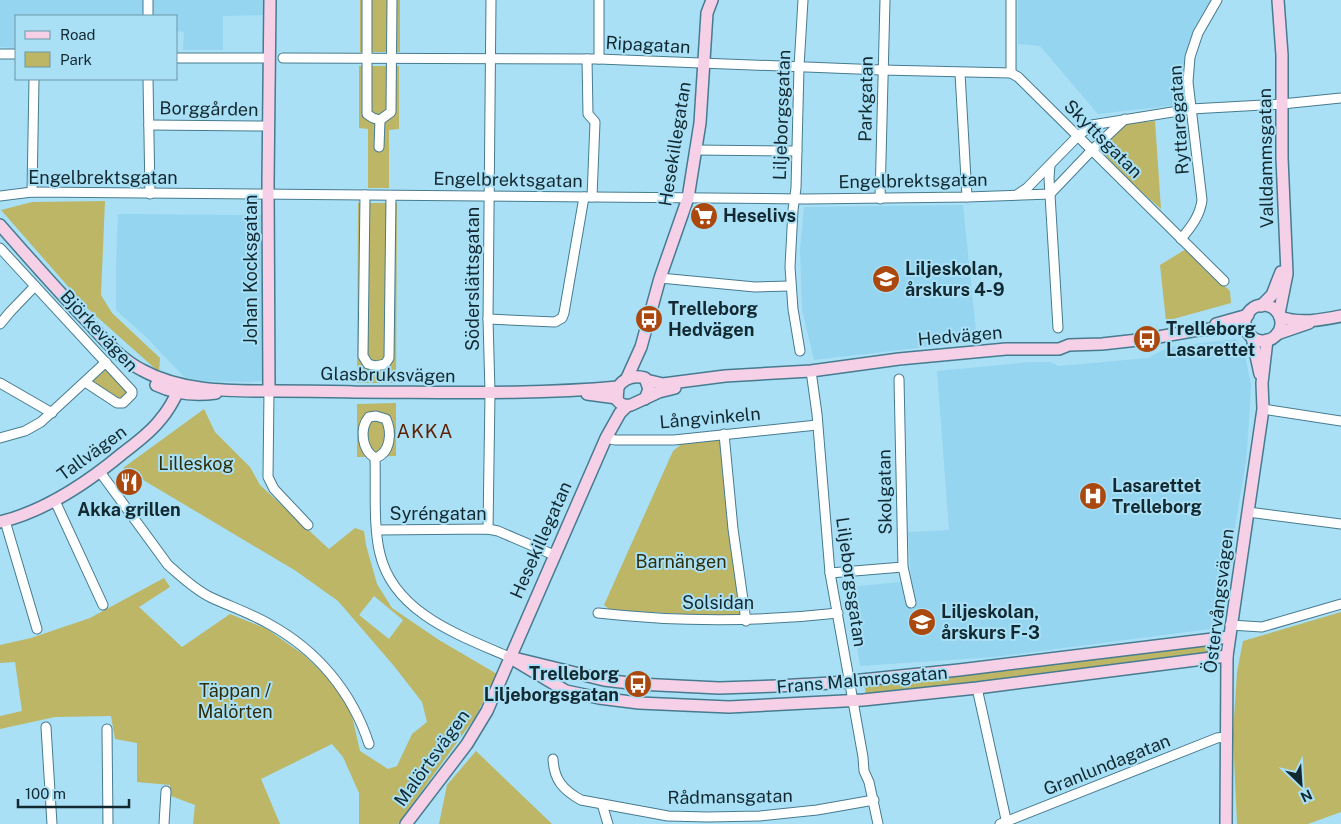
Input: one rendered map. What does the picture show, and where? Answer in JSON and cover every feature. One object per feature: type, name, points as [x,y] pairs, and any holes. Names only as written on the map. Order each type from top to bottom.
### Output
[{"type":"street","points":[[148,0],[148,15]]},
{"type":"street","name":"Johan Kocksgatan","points":[[270,0],[268,477],[274,489],[308,525]]},
{"type":"street","points":[[367,0],[367,114],[380,120]]},
{"type":"street","points":[[380,120],[391,112],[392,0]]},
{"type":"street","name":"Söderslättsgatan","points":[[488,529],[491,0]]},
{"type":"street","points":[[599,59],[600,0]]},
{"type":"street","name":"Hesekillegatan","points":[[627,378],[641,347],[660,278],[688,198],[700,123],[707,13],[712,0]]},
{"type":"street","name":"Liljeborgsgatan","points":[[800,351],[790,286],[790,267],[803,0]]},
{"type":"street","name":"Parkgatan","points":[[880,200],[885,0]]},
{"type":"street","points":[[1011,0],[1011,73]]},
{"type":"street","name":"Ryttaregatan","points":[[1181,239],[1201,209],[1202,200],[1188,82],[1190,57],[1198,33],[1217,0]]},
{"type":"street","name":"Valldammsgatan","points":[[1278,0],[1282,55],[1282,158],[1287,274],[1279,316]]},
{"type":"street","points":[[0,54],[15,54]]},
{"type":"street","points":[[178,58],[269,58]]},
{"type":"street","name":"Ripagatan","points":[[283,58],[599,59],[960,73],[1011,73]]},
{"type":"street","points":[[488,319],[555,322],[562,318],[564,314],[588,197],[595,122],[588,114],[587,59]]},
{"type":"street","points":[[960,73],[967,197]]},
{"type":"street","name":"Skyttsgatan","points":[[1011,73],[1018,76],[1224,281]]},
{"type":"street","points":[[32,192],[34,80]]},
{"type":"street","points":[[148,80],[150,194]]},
{"type":"street","points":[[1016,195],[1027,188],[1078,136],[1092,125],[1191,109],[1282,104],[1341,98]]},
{"type":"street","points":[[1050,194],[1125,119]]},
{"type":"street","points":[[379,147],[380,120]]},
{"type":"street","name":"Borggården","points":[[149,125],[268,126]]},
{"type":"street","points":[[696,150],[797,151]]},
{"type":"street","points":[[1050,165],[1058,328]]},
{"type":"street","name":"Engelbrektsgatan","points":[[0,196],[32,192],[880,200],[1050,194]]},
{"type":"street","points":[[365,195],[363,356],[368,364],[376,366],[385,364],[389,358],[391,196]]},
{"type":"street","name":"Glasbruksvägen","points":[[0,225],[47,280],[106,342],[126,360],[141,370],[197,396],[230,391],[269,391],[546,392],[620,397]]},
{"type":"street","name":"Glasbruksvägen","points":[[0,234],[114,357],[151,383],[179,388]]},
{"type":"street","name":"Björkevägen","points":[[0,248],[106,362],[132,391],[132,394],[122,403],[117,402],[85,382]]},
{"type":"street","name":"Hedvägen","points":[[1198,330],[1248,314],[1270,298],[1276,288],[1286,250]]},
{"type":"street","points":[[660,278],[755,287],[790,286]]},
{"type":"street","points":[[0,324],[35,286]]},
{"type":"street","points":[[1261,306],[1271,307],[1279,316],[1296,321],[1341,316]]},
{"type":"street","points":[[1248,314],[1246,319],[1249,333]]},
{"type":"street","points":[[1272,337],[1280,329],[1279,316]]},
{"type":"street","points":[[1272,337],[1317,320]]},
{"type":"street","name":"Hedvägen","points":[[627,378],[636,376],[663,384],[725,376],[811,371],[899,359],[987,351],[1060,349],[1069,345],[1102,344],[1198,330],[1238,327],[1259,340],[1272,337]]},
{"type":"street","name":"Östervångsvägen","points":[[1226,824],[1225,737],[1229,631],[1263,409],[1262,383],[1249,333]]},
{"type":"street","name":"Östervångsvägen","points":[[1262,383],[1272,337]]},
{"type":"street","name":"Hesekillegatan","points":[[641,347],[642,367],[646,379]]},
{"type":"street","points":[[0,438],[29,428],[52,413],[106,362]]},
{"type":"street","name":"Liljeborgsgatan","points":[[811,371],[830,573],[864,771],[870,782],[878,824]]},
{"type":"street","name":"Hedvägen","points":[[620,397],[645,399],[659,392],[725,376]]},
{"type":"street","points":[[620,397],[627,378]]},
{"type":"street","points":[[645,399],[649,389],[646,379]]},
{"type":"street","name":"Skolgatan","points":[[899,379],[903,567],[911,603]]},
{"type":"street","points":[[0,383],[52,413]]},
{"type":"street","name":"Tallvägen","points":[[3,521],[55,501],[100,472],[161,420],[179,388]]},
{"type":"street","name":"Hesekillegatan","points":[[509,657],[606,438],[613,409],[620,397]]},
{"type":"street","points":[[1263,409],[1341,421]]},
{"type":"street","points":[[376,416],[386,419],[389,426],[388,448],[382,456],[375,458],[364,447],[364,423],[369,417],[376,416]]},
{"type":"street","name":"Långvinkeln","points":[[606,438],[615,440],[674,440],[817,425]]},
{"type":"street","points":[[724,434],[733,530],[746,620]]},
{"type":"street","name":"Frans Malmrosgatan","points":[[375,458],[377,530],[380,554],[391,581],[407,602],[427,617],[509,657],[566,692],[599,698],[676,706],[729,707],[853,701],[977,688],[1227,656]]},
{"type":"street","points":[[100,472],[162,558],[180,575],[208,596],[269,624],[293,638],[314,655],[333,676],[348,698],[369,744]]},
{"type":"street","points":[[55,501],[102,605]]},
{"type":"street","points":[[1248,512],[1341,524]]},
{"type":"street","points":[[3,521],[37,629]]},
{"type":"street","name":"Syréngatan","points":[[377,530],[488,529],[498,531],[554,555]]},
{"type":"street","points":[[830,573],[903,567]]},
{"type":"street","points":[[1229,631],[1262,627],[1341,604]]},
{"type":"street","name":"Solsidan","points":[[598,613],[679,619],[746,620],[838,613]]},
{"type":"street","name":"Frans Malmrosgatan","points":[[509,657],[604,680],[662,686],[720,688],[777,686],[959,670],[1229,631]]},
{"type":"street","name":"Malörtsvägen","points":[[406,824],[467,744],[486,711],[509,657]]},
{"type":"street","points":[[977,688],[1004,823]]},
{"type":"street","points":[[46,727],[52,824]]},
{"type":"street","points":[[107,729],[108,824]]},
{"type":"street","name":"Granlundagatan","points":[[1004,823],[1217,738],[1225,737]]},
{"type":"street","name":"Rådmansgatan","points":[[553,759],[553,771],[559,783],[570,794],[581,800],[668,820],[761,820],[874,800]]},
{"type":"street","points":[[164,824],[166,792]]},
{"type":"street","points":[[602,804],[608,824]]},
{"type":"shaded area","points":[[0,0],[266,0],[267,15],[223,16],[223,50],[183,50],[184,32],[178,31],[178,15],[15,15],[15,48],[0,47]]},
{"type":"shaded area","points":[[1018,0],[1211,0],[1195,27],[1186,56],[1185,104],[1098,114],[1040,46],[1018,44]]},
{"type":"shaded area","name":"Liljeskolan, årskurs 4-9","points":[[963,205],[977,341],[814,360],[802,310],[800,249],[804,207]]},
{"type":"shaded area","points":[[118,214],[262,215],[262,381],[198,381],[184,377],[147,338],[116,310]]},
{"type":"shaded area","name":"Lasarettet Trelleborg","points":[[1236,339],[1244,351],[1251,385],[1250,407],[1246,462],[1218,628],[994,657],[860,666],[848,587],[911,581],[908,532],[949,530],[937,371],[1030,362],[1050,362],[1059,366],[1148,358],[1168,347]]},
{"type":"green space","points":[[360,0],[400,0],[400,52],[360,52]]},
{"type":"green space","points":[[359,66],[399,66],[399,129],[389,130],[389,188],[368,188],[368,129],[359,128]]},
{"type":"green space","points":[[1155,121],[1161,209],[1137,188],[1100,150],[1126,123]]},
{"type":"green space","points":[[105,201],[101,295],[112,313],[160,358],[159,372],[87,308],[1,210],[32,202]]},
{"type":"green space","points":[[358,203],[397,203],[396,383],[357,383]]},
{"type":"green space","points":[[1186,249],[1230,291],[1231,303],[1166,321],[1160,265]]},
{"type":"green space","points":[[106,368],[128,393],[119,400],[94,384],[95,376]]},
{"type":"green space","points":[[396,403],[396,456],[357,457],[357,404]]},
{"type":"green space","points":[[204,409],[215,432],[250,467],[260,485],[329,549],[355,528],[364,531],[377,584],[392,608],[439,640],[497,674],[476,716],[398,824],[359,824],[359,793],[343,757],[332,744],[261,779],[280,824],[193,824],[195,805],[171,796],[170,785],[137,782],[137,743],[115,739],[111,716],[55,717],[0,729],[0,716],[22,711],[15,662],[0,663],[0,645],[31,638],[90,618],[164,578],[170,587],[139,607],[182,647],[230,614],[267,629],[304,655],[330,680],[351,712],[360,751],[388,769],[397,766],[412,734],[427,722],[422,702],[338,601],[296,571],[123,468]],"holes":[[[374,596],[403,620],[389,639],[359,615]]]},
{"type":"green space","name":"Barnängen","points":[[718,438],[721,441],[728,526],[740,611],[738,617],[610,610],[604,605],[673,451],[684,442]]},
{"type":"green space","points":[[1341,612],[1341,812],[1308,824],[1237,824],[1233,735],[1237,672],[1243,641]]},
{"type":"green space","points":[[1216,643],[1214,653],[866,695],[864,683]]},
{"type":"green space","points":[[476,751],[552,824],[439,824],[447,785]]},
{"type":"place","name":"Heselivs","points":[[704,216]]},
{"type":"place","name":"Liljeskolan, årskurs 4-9","points":[[886,279]]},
{"type":"place","name":"Trelleborg Hedvägen","points":[[649,319]]},
{"type":"place","name":"Trelleborg Lasarettet","points":[[1147,339]]},
{"type":"place","name":"Akka grillen","points":[[129,482]]},
{"type":"place","name":"Lasarettet Trelleborg","points":[[1093,496]]},
{"type":"place","name":"Liljeskolan, årskurs F-3","points":[[922,622]]},
{"type":"place","name":"Trelleborg Liljeborgsgatan","points":[[638,684]]},
{"type":"district","name":"AKKA","points":[[425,431]]},
{"type":"park label","name":"Lilleskog","points":[[196,464]]},
{"type":"park label","name":"Täppan / Malörten","points":[[235,701]]}]
